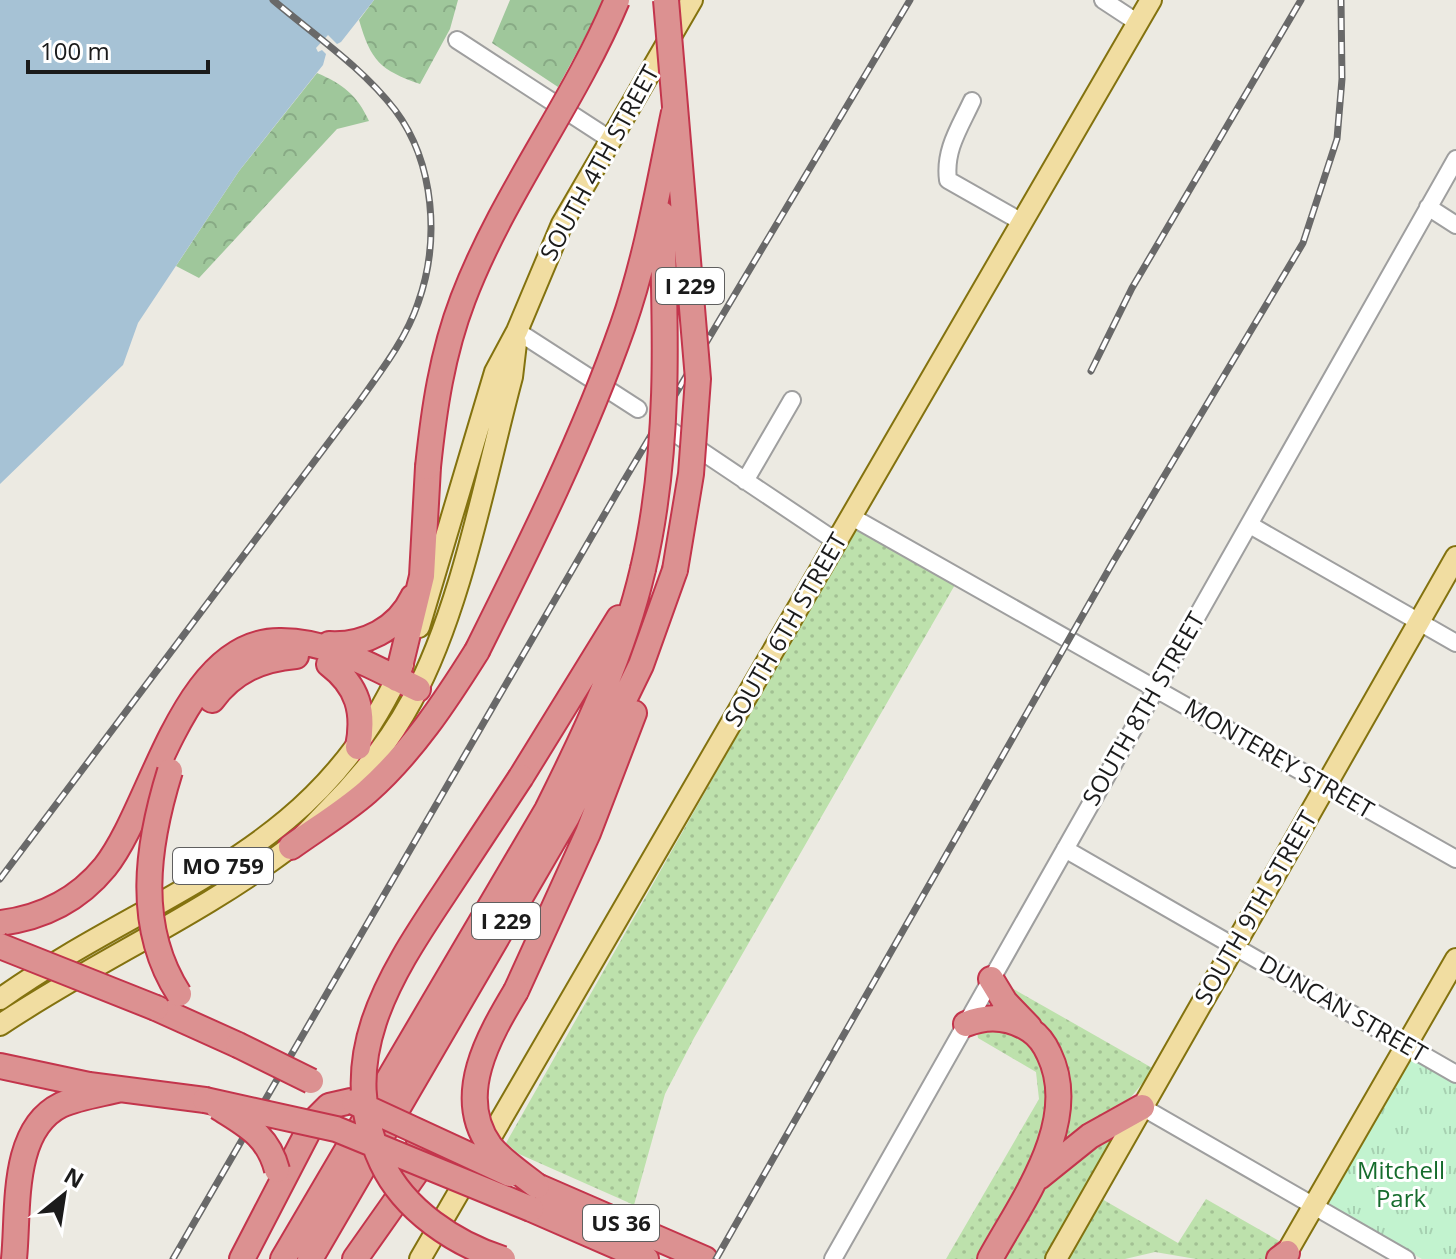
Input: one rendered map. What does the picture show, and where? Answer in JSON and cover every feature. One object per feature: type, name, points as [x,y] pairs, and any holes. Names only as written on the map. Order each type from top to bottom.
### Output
[{"type":"highway","points":[[404,690],[422,576],[428,467],[440,375],[462,301],[489,242],[574,90],[617,0]]},
{"type":"highway","name":"I 229","points":[[283,1259],[547,810],[586,733],[617,660],[657,510],[663,451],[665,293],[653,0]]},
{"type":"highway","name":"I 229","points":[[310,1259],[567,817],[641,665],[675,570],[691,474],[698,379],[666,0]]},
{"type":"highway","points":[[291,847],[365,793],[395,765],[433,718],[477,651],[520,566],[623,326],[641,268],[674,112]]},
{"type":"highway","points":[[503,1259],[445,1232],[411,1204],[389,1178],[368,1124],[364,1077],[366,1047],[388,983],[599,653],[643,569]]},
{"type":"highway","points":[[534,1198],[492,1149],[474,1110],[481,1062],[495,1027],[544,935],[604,792],[651,664],[675,570]]},
{"type":"highway","points":[[0,923],[42,914],[87,887],[119,845],[163,768],[196,697],[234,655],[278,640],[347,645],[371,638],[391,626],[408,607],[422,576]]},
{"type":"highway","points":[[309,643],[351,656],[404,690]]},
{"type":"highway","points":[[232,1042],[203,1021],[179,994],[162,965],[149,916],[154,833],[163,768],[219,691],[244,669],[272,658],[299,655],[404,690]]},
{"type":"highway","points":[[329,664],[347,677],[359,701],[362,725],[358,747]]},
{"type":"highway","name":"US 36","points":[[0,946],[156,1008],[418,1132],[646,1259]]},
{"type":"highway","points":[[990,1259],[1051,1139],[1059,1092],[1052,1060],[1033,1032],[1005,1002],[991,979]]},
{"type":"highway","points":[[966,1024],[996,1018],[1033,1032]]},
{"type":"highway","name":"US 36","points":[[0,1066],[38,1077],[205,1100],[313,1122],[422,1164],[534,1198],[705,1259]]},
{"type":"highway","points":[[14,1259],[28,1140],[48,1114],[62,1105],[121,1089]]},
{"type":"highway","points":[[205,1100],[252,1127],[272,1150],[279,1178]]},
{"type":"highway","points":[[242,1259],[279,1178],[313,1122],[329,1106],[351,1101]]},
{"type":"highway","points":[[1027,1191],[1071,1149],[1142,1107]]},
{"type":"highway","points":[[355,1259],[422,1164],[418,1132]]},
{"type":"highway","points":[[0,1219],[0,1251]]},
{"type":"main road","name":"SOUTH 4TH STREET","points":[[404,690],[495,372],[517,331],[556,236],[692,0]]},
{"type":"main road","name":"SOUTH 6TH STREET","points":[[420,1259],[1151,0]]},
{"type":"main road","name":"SOUTH 9TH STREET","points":[[1056,1259],[1456,557]]},
{"type":"main road","name":"MO 759","points":[[0,999],[238,858],[308,803],[404,690]]},
{"type":"main road","points":[[291,847],[346,792],[381,750],[404,690]]},
{"type":"main road","name":"MO 759","points":[[0,1025],[91,968],[232,888],[291,847]]},
{"type":"main road","points":[[1283,1257],[1456,959]]},
{"type":"street","points":[[1103,0],[1138,23]]},
{"type":"street","points":[[457,40],[611,140]]},
{"type":"street","points":[[972,101],[952,139],[946,167],[948,180],[1022,222]]},
{"type":"street","name":"SOUTH 8TH STREET","points":[[833,1259],[1456,159]]},
{"type":"street","points":[[1428,207],[1456,225]]},
{"type":"street","points":[[517,331],[638,409]]},
{"type":"street","points":[[745,481],[792,400]]},
{"type":"street","points":[[673,432],[837,542]]},
{"type":"street","name":"MONTEREY STREET","points":[[852,517],[1456,859]]},
{"type":"street","points":[[1250,525],[1456,643]]},
{"type":"street","name":"DUNCAN STREET","points":[[1065,849],[1456,1074]]},
{"type":"street","points":[[1142,1107],[1406,1259]]},
{"type":"green space","points":[[374,0],[458,0],[450,29],[420,84],[395,74],[373,55],[359,20]]},
{"type":"green space","points":[[510,0],[605,0],[558,87],[492,43]]},
{"type":"green space","points":[[317,73],[348,91],[369,121],[337,129],[199,278],[176,266],[239,171]]},
{"type":"green space","points":[[858,530],[956,583],[694,1038],[665,1094],[634,1205],[519,1154],[506,1143],[851,535]]},
{"type":"green space","points":[[1003,983],[1154,1069],[1127,1102],[1046,1161],[1067,1089]]},
{"type":"green space","points":[[983,1027],[1024,1032],[1051,1078],[1043,1142],[978,1259],[946,1259],[1039,1099],[1036,1072],[978,1038],[977,1032]]},
{"type":"green space","name":"Mitchell Park","points":[[1412,1058],[1456,1083],[1456,1259],[1422,1259],[1326,1206]]},
{"type":"green space","points":[[1116,1133],[1044,1259],[997,1259],[1045,1178]]},
{"type":"green space","points":[[1102,1199],[1178,1243],[1206,1199],[1281,1242],[1268,1259],[1196,1259],[1155,1252],[1125,1259],[1067,1259]]},
{"type":"water","points":[[0,0],[374,0],[341,42],[337,44],[328,35],[316,48],[318,52],[322,50],[326,54],[323,65],[239,171],[138,323],[123,365],[0,484]]},
{"type":"railway","points":[[0,879],[359,402],[400,342],[418,303],[429,255],[430,204],[419,154],[408,131],[395,110],[368,80],[273,0]]},
{"type":"railway","points":[[173,1259],[622,484],[910,0]]},
{"type":"railway","points":[[1091,371],[1132,288],[1301,0]]},
{"type":"railway","points":[[716,1259],[1113,562],[1303,243],[1337,139],[1342,79],[1341,0]]}]
